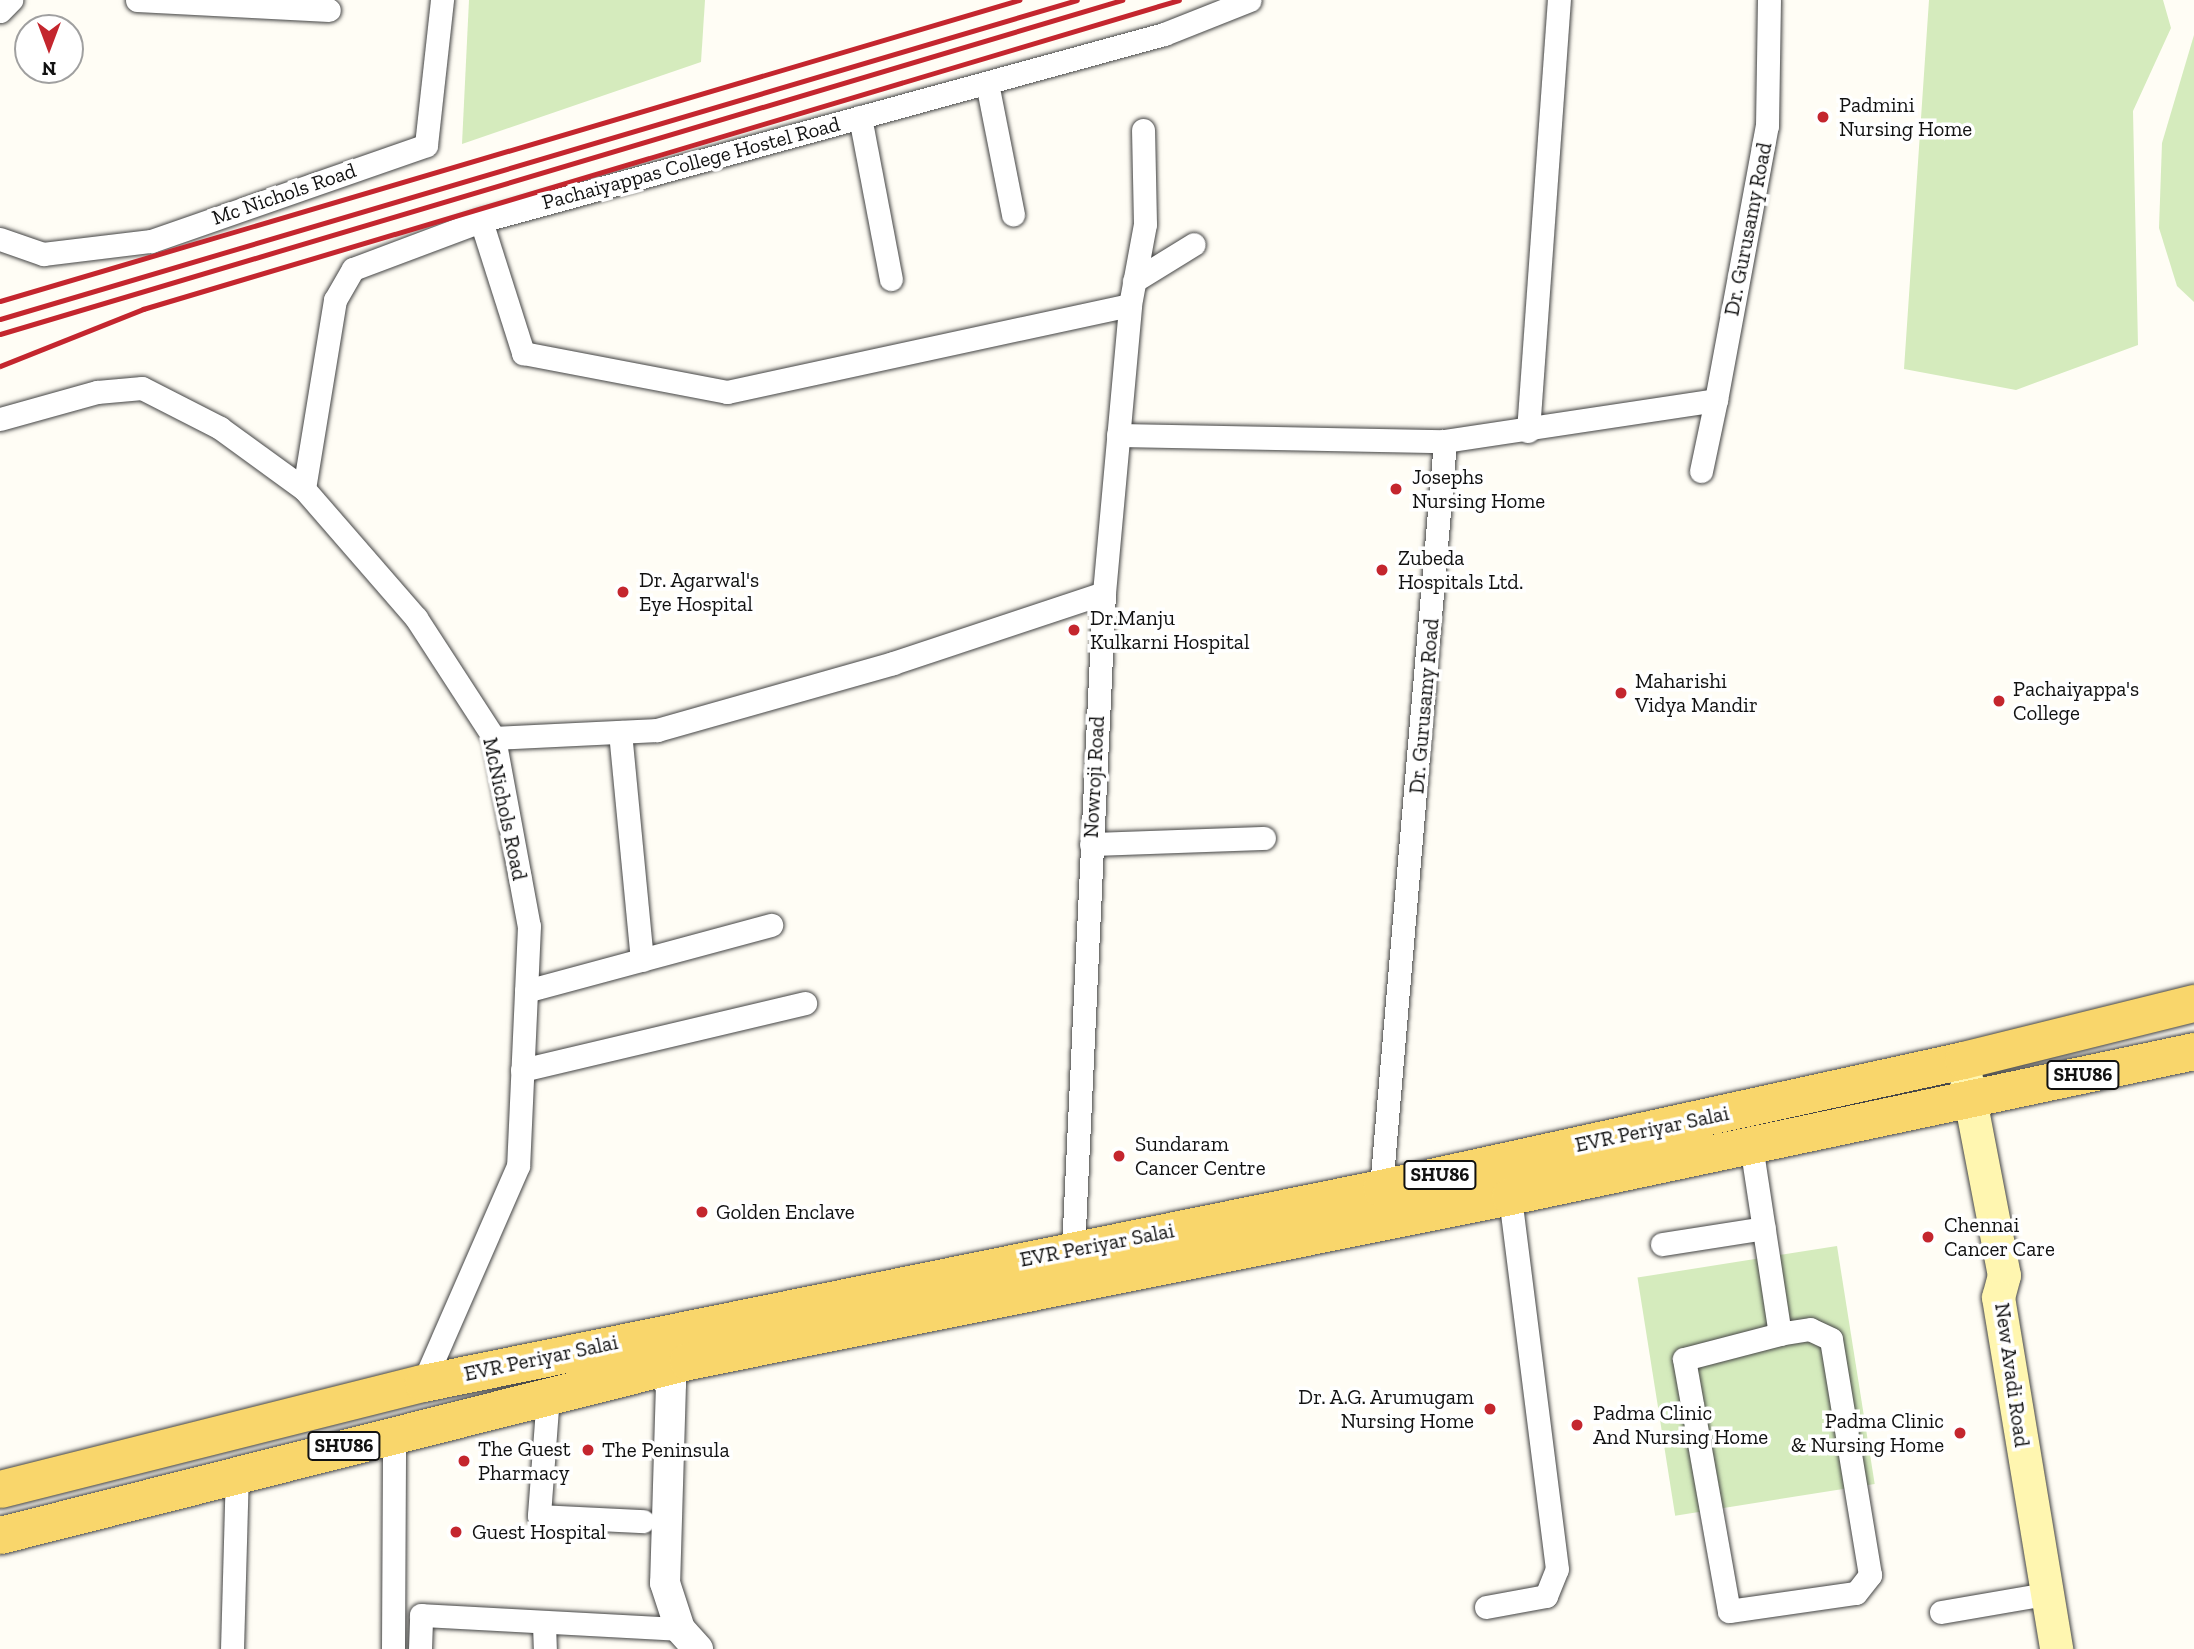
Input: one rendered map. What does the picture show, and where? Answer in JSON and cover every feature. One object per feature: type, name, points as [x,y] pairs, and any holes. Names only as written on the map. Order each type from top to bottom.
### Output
[{"type":"main road","name":"EVR Periyar Salai","points":[[0,1535],[548,1395],[675,1352],[1073,1251],[1381,1188],[1953,1063],[2194,1003]]},
{"type":"main road","name":"EVR Periyar Salai","points":[[0,1489],[423,1383],[675,1352],[1510,1196],[2194,1051]]},
{"type":"main road","name":"New Avadi Road","points":[[1953,1063],[2004,1275],[1998,1297],[2056,1649]]},
{"type":"street","points":[[0,11],[11,0]]},
{"type":"street","points":[[137,0],[329,10]]},
{"type":"street","name":"Mc Nichols Road","points":[[0,239],[43,254],[151,241],[426,145],[442,0]]},
{"type":"street","name":"Pachaiyappas College Hostel Road","points":[[304,489],[335,300],[353,269],[481,220],[1164,34],[1250,0]]},
{"type":"street","points":[[1528,431],[1559,0]]},
{"type":"street","name":"Dr. Gurusamy Road","points":[[1701,471],[1767,126],[1769,0]]},
{"type":"street","points":[[987,83],[1013,214]]},
{"type":"street","points":[[860,117],[891,279]]},
{"type":"street","name":"Nowroji Road","points":[[1073,1251],[1104,593],[1130,305],[1145,224],[1143,130]]},
{"type":"street","points":[[481,220],[523,353],[727,393],[1130,305]]},
{"type":"street","points":[[1134,281],[1194,244]]},
{"type":"street","name":"McNichols Road","points":[[0,419],[97,391],[142,388],[220,428],[304,489],[416,618],[494,738],[529,926],[518,1166],[423,1383]]},
{"type":"street","points":[[1118,435],[1445,441],[1528,431],[1716,400]]},
{"type":"street","name":"Dr. Gurusamy Road","points":[[1381,1188],[1445,441]]},
{"type":"street","points":[[494,738],[657,730],[893,663],[1104,593]]},
{"type":"street","points":[[620,732],[642,960]]},
{"type":"street","points":[[1091,844],[1264,838]]},
{"type":"street","points":[[526,991],[771,925]]},
{"type":"street","points":[[522,1070],[805,1003]]},
{"type":"street","points":[[1751,1145],[1780,1334]]},
{"type":"street","points":[[1486,1607],[1546,1596],[1557,1569],[1510,1196]]},
{"type":"street","points":[[1662,1244],[1764,1228]]},
{"type":"street","points":[[1810,1329],[1831,1339],[1870,1575],[1856,1593],[1729,1611],[1684,1360],[1780,1334],[1810,1329]]},
{"type":"street","points":[[420,1649],[421,1615],[689,1639],[665,1583],[670,1463],[678,1448],[675,1352]]},
{"type":"street","points":[[548,1395],[539,1517],[643,1521]]},
{"type":"street","points":[[393,1649],[394,1433]]},
{"type":"street","points":[[232,1649],[237,1474]]},
{"type":"street","points":[[1941,1612],[2045,1594]]},
{"type":"street","points":[[544,1624],[545,1649]]},
{"type":"green space","points":[[469,0],[705,0],[701,62],[462,144]]},
{"type":"green space","points":[[1929,0],[2163,0],[2171,28],[2133,111],[2138,345],[2016,390],[1904,369]]},
{"type":"green space","points":[[2194,35],[2194,302],[2177,286],[2159,228],[2162,143]]},
{"type":"green space","points":[[1837,1246],[1875,1484],[1675,1516],[1637,1278]]},
{"type":"railway","points":[[0,301],[1019,0]]},
{"type":"railway","points":[[0,319],[1077,0]]},
{"type":"railway","points":[[0,334],[1122,0]]},
{"type":"railway","points":[[0,366],[143,309],[1179,0]]},
{"type":"place","name":"Padmini Nursing Home","points":[[1823,117]]},
{"type":"place","name":"Josephs Nursing Home","points":[[1396,489]]},
{"type":"place","name":"Zubeda Hospitals Ltd.","points":[[1382,570]]},
{"type":"place","name":"Dr. Agarwal's Eye Hospital","points":[[623,592]]},
{"type":"place","name":"Dr.Manju Kulkarni Hospital","points":[[1074,630]]},
{"type":"place","name":"Maharishi Vidya Mandir","points":[[1621,693]]},
{"type":"place","name":"Pachaiyappa's College","points":[[1999,701]]},
{"type":"place","name":"Sundaram Cancer Centre","points":[[1119,1156]]},
{"type":"place","name":"Golden Enclave","points":[[702,1212]]},
{"type":"place","name":"Chennai Cancer Care","points":[[1928,1237]]},
{"type":"place","name":"Dr. A.G. Arumugam Nursing Home","points":[[1490,1409]]},
{"type":"place","name":"Padma Clinic And Nursing Home","points":[[1577,1425]]},
{"type":"place","name":"Padma Clinic & Nursing Home","points":[[1960,1433]]},
{"type":"place","name":"The Peninsula","points":[[588,1450]]},
{"type":"place","name":"The Guest Pharmacy","points":[[464,1461]]},
{"type":"place","name":"Guest Hospital","points":[[456,1532]]}]
